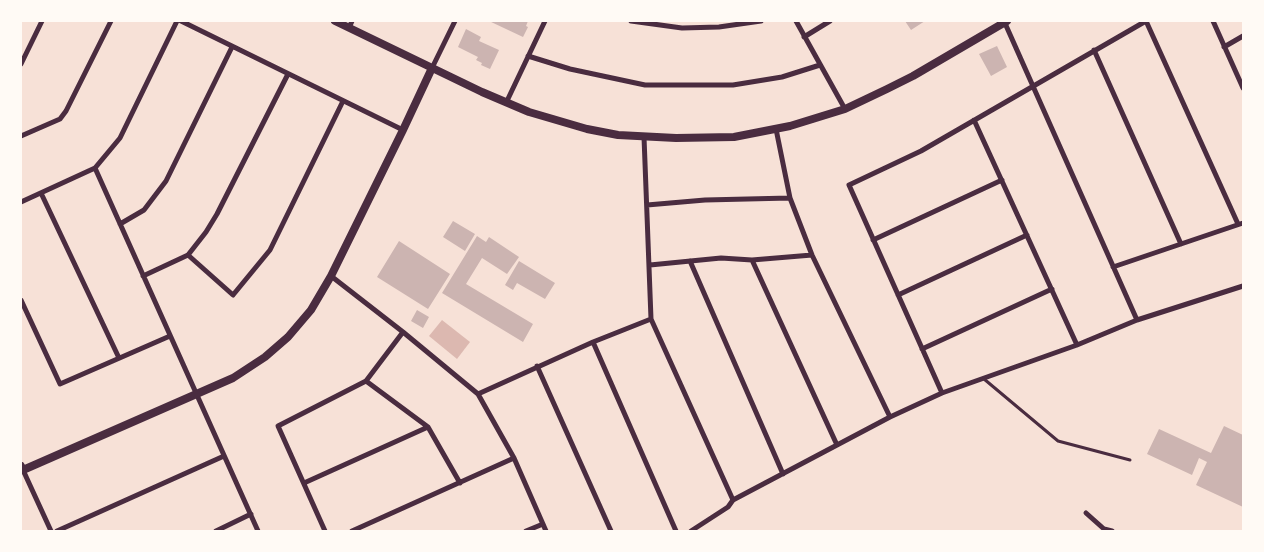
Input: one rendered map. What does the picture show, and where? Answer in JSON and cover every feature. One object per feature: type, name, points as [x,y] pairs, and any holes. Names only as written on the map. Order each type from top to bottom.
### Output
[{"type":"street","points":[[21,64],[42,21]]},
{"type":"street","points":[[21,136],[60,119],[111,21]]},
{"type":"street","points":[[21,202],[95,168],[120,138],[176,21]]},
{"type":"street","points":[[181,21],[403,130]]},
{"type":"street","points":[[334,21],[350,25],[432,68],[506,103],[556,121],[587,129],[644,137],[676,138],[734,137],[815,119],[845,108],[905,80],[1005,22],[1137,320]]},
{"type":"street","points":[[50,531],[22,469],[197,395],[238,374],[277,347],[311,310],[331,276],[455,21]]},
{"type":"street","points":[[506,103],[546,21]]},
{"type":"street","points":[[631,21],[682,28],[719,27],[761,21]]},
{"type":"street","points":[[796,21],[845,108]]},
{"type":"street","points":[[804,37],[830,21]]},
{"type":"street","points":[[942,392],[849,186],[921,151],[1146,21],[1240,224],[1113,267]]},
{"type":"street","points":[[1213,21],[1243,88]]},
{"type":"street","points":[[1224,47],[1243,36]]},
{"type":"street","points":[[120,224],[144,210],[166,181],[232,47]]},
{"type":"street","points":[[1094,50],[1181,244]]},
{"type":"street","points":[[528,56],[570,69],[645,85],[734,85],[782,77],[820,64]]},
{"type":"street","points":[[143,276],[188,255],[206,232],[218,214],[288,74]]},
{"type":"street","points":[[188,255],[233,295],[270,250],[343,101]]},
{"type":"street","points":[[974,120],[1077,345]]},
{"type":"street","points":[[776,129],[790,198],[812,255],[890,417]]},
{"type":"street","points":[[644,137],[651,319],[733,500]]},
{"type":"street","points":[[95,168],[258,531]]},
{"type":"street","points":[[873,240],[1002,180]]},
{"type":"street","points":[[41,193],[119,358]]},
{"type":"street","points":[[647,204],[705,200],[790,198]]},
{"type":"street","points":[[898,295],[1027,235]]},
{"type":"street","points":[[650,264],[721,258],[752,260],[812,255]]},
{"type":"street","points":[[752,260],[837,445]]},
{"type":"street","points":[[690,261],[783,474]]},
{"type":"street","points":[[331,276],[478,394],[514,458],[546,531]]},
{"type":"street","points":[[691,531],[728,507],[733,500],[890,417],[942,392],[984,379],[1077,345],[1137,320],[1243,286]]},
{"type":"street","points":[[922,349],[1052,290]]},
{"type":"street","points":[[21,300],[60,384],[170,336]]},
{"type":"street","points":[[478,394],[537,366],[651,319]]},
{"type":"street","points":[[325,531],[278,426],[366,381],[403,332]]},
{"type":"street","points":[[593,342],[676,531]]},
{"type":"street","points":[[537,366],[611,531]]},
{"type":"street","points":[[366,381],[428,426],[460,483]]},
{"type":"street","points":[[304,483],[428,426]]},
{"type":"street","points":[[56,531],[224,456]]},
{"type":"street","points":[[352,531],[514,458]]},
{"type":"street","points":[[1086,513],[1104,529],[1112,531]]},
{"type":"street","points":[[216,531],[251,514]]},
{"type":"street","points":[[526,531],[543,524]]},
{"type":"lane","points":[[984,379],[1058,441],[1130,460]]},
{"type":"shaded area","points":[[442,320],[470,342],[457,359],[429,336]]},
{"type":"building","points":[[489,21],[528,21],[526,26],[528,27],[523,37]]},
{"type":"building","points":[[905,21],[925,21],[911,30]]},
{"type":"building","points":[[466,29],[481,37],[479,41],[499,50],[490,69],[481,65],[482,63],[476,60],[478,57],[458,47]]},
{"type":"building","points":[[997,46],[1007,67],[991,76],[979,54]]},
{"type":"building","points":[[453,221],[475,234],[465,251],[443,237]]},
{"type":"building","points":[[477,236],[486,242],[489,237],[519,257],[507,274],[482,258],[466,284],[533,324],[523,342],[442,293]]},
{"type":"building","points":[[399,241],[450,274],[428,309],[377,277]]},
{"type":"building","points":[[519,261],[555,283],[545,299],[517,283],[513,290],[505,285]]},
{"type":"building","points":[[417,310],[429,317],[423,328],[411,321]]},
{"type":"building","points":[[1224,426],[1243,435],[1243,507],[1196,485],[1207,462],[1199,458],[1192,475],[1147,454],[1159,429],[1211,453]]}]
